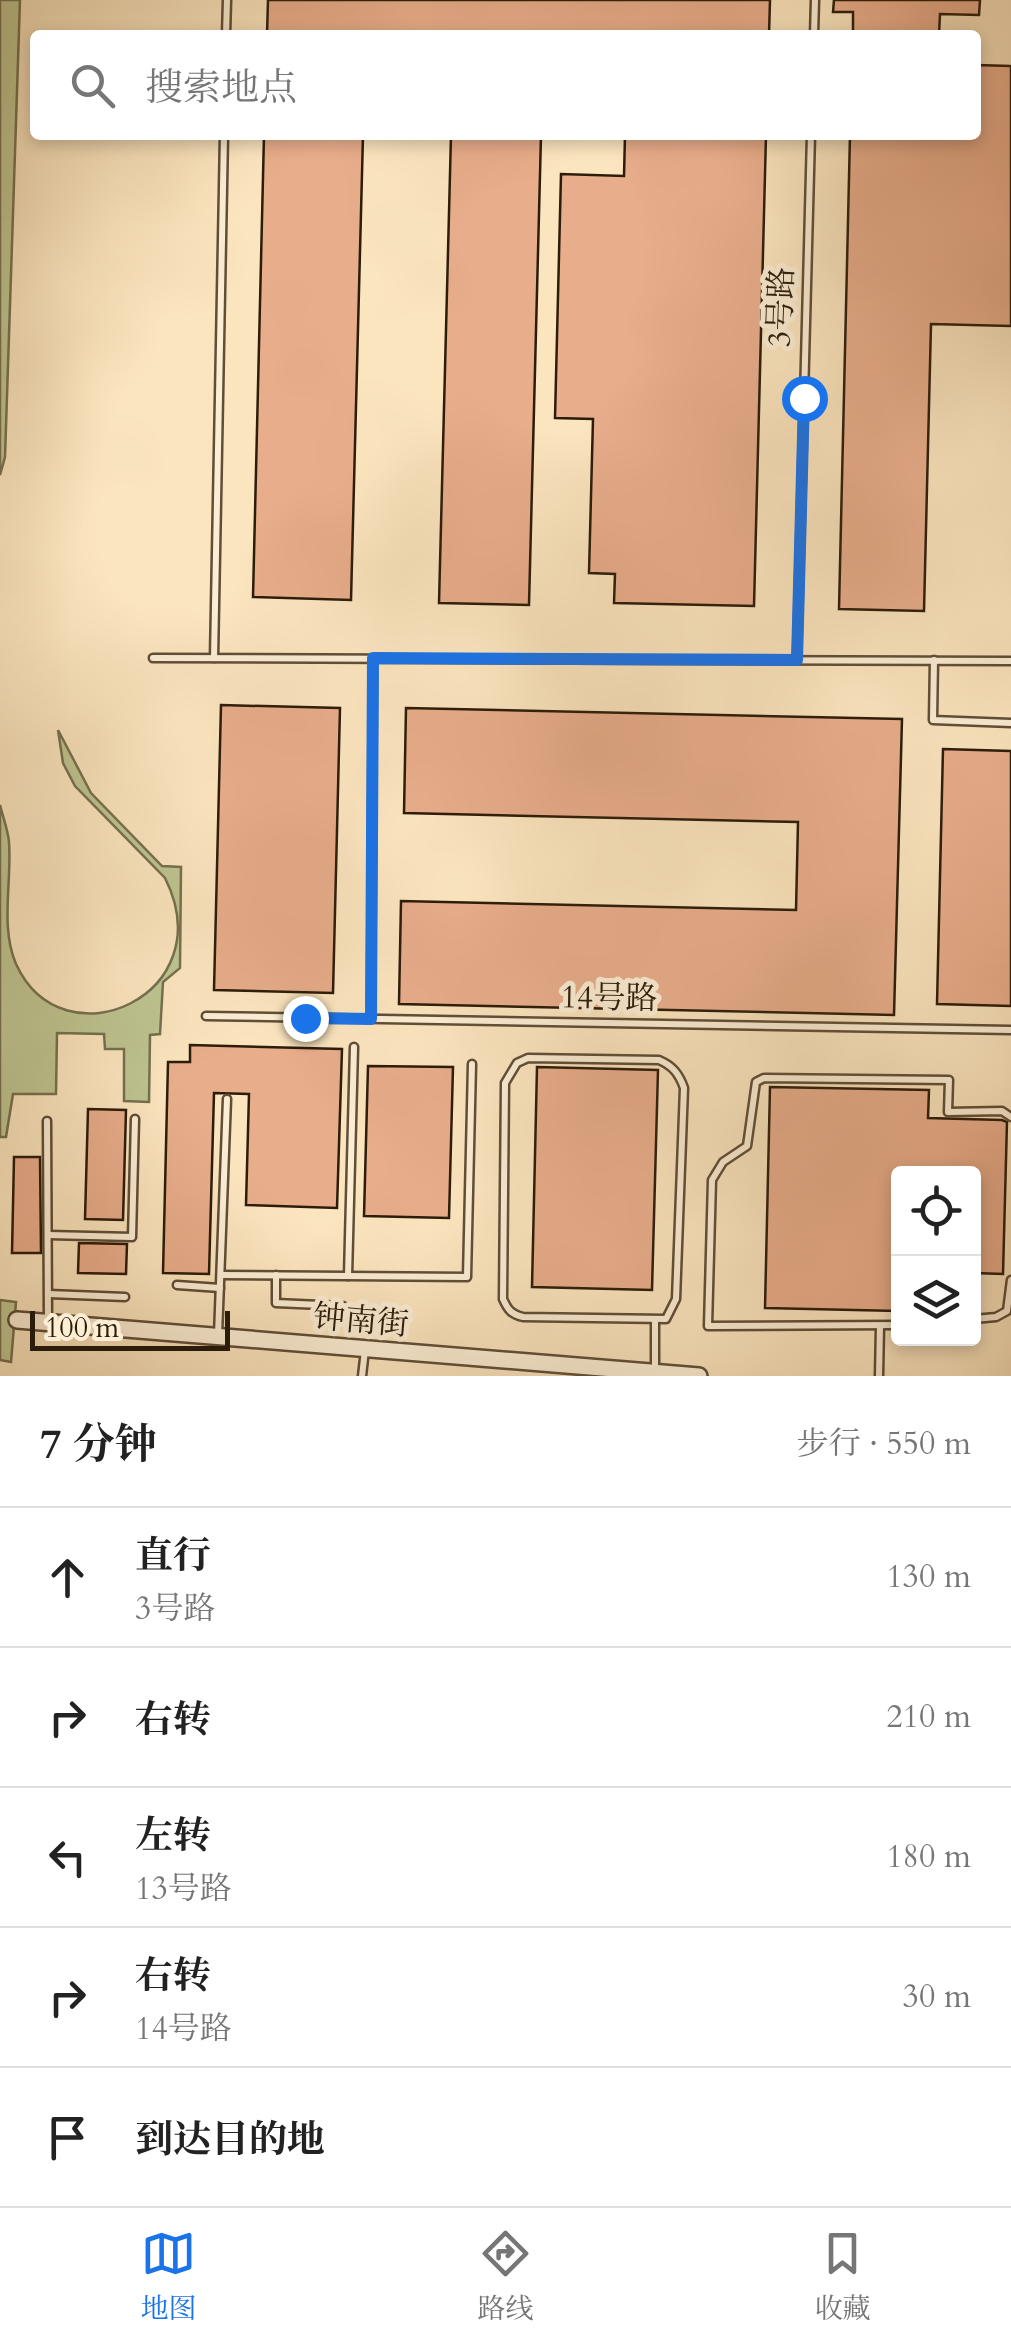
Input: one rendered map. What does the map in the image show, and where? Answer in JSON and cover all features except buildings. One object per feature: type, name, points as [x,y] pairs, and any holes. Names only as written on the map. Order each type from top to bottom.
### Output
[{"type":"street","name":"钟南街","points":[[18,1320],[364,1348],[536,1369],[700,1376]]},
{"type":"lane","points":[[226,30],[227,0]]},
{"type":"lane","points":[[814,0],[814,30]]},
{"type":"lane","points":[[214,658],[224,140]]},
{"type":"lane","name":"3号路","points":[[797,660],[811,140]]},
{"type":"lane","points":[[153,658],[1011,662]]},
{"type":"lane","points":[[371,1019],[373,658]]},
{"type":"lane","points":[[934,660],[934,720],[1011,724]]},
{"type":"lane","name":"14号路","points":[[206,1016],[1011,1030]]},
{"type":"lane","points":[[348,1276],[354,1048]]},
{"type":"lane","points":[[528,1058],[659,1060],[670,1065],[680,1077],[684,1088],[676,1299],[666,1319],[655,1321],[523,1317],[507,1309],[505,1084],[517,1062],[528,1058]]},
{"type":"lane","points":[[221,1274],[466,1277],[472,1064]]},
{"type":"lane","points":[[891,1326],[708,1326],[712,1180],[723,1162],[748,1146],[756,1082],[764,1078],[949,1080],[948,1112],[1002,1111],[1011,1117]]},
{"type":"lane","points":[[218,1336],[227,1099]]},
{"type":"lane","points":[[48,1235],[132,1237],[134,1118]]},
{"type":"lane","points":[[46,1122],[48,1323]]},
{"type":"lane","points":[[276,1275],[276,1303],[344,1306]]},
{"type":"lane","points":[[981,1319],[996,1318],[1007,1311],[1011,1280]]},
{"type":"lane","points":[[177,1285],[220,1288]]},
{"type":"lane","points":[[49,1294],[125,1297]]},
{"type":"lane","points":[[655,1321],[655,1372]]},
{"type":"lane","points":[[879,1376],[880,1327]]},
{"type":"lane","points":[[362,1376],[364,1348]]},
{"type":"green space","points":[[0,0],[20,0],[5,457],[0,475]]},
{"type":"green space","points":[[58,730],[91,793],[162,866],[181,867],[180,968],[163,982],[160,1034],[150,1035],[149,1102],[124,1101],[124,1049],[105,1049],[104,1034],[57,1033],[56,1094],[13,1094],[6,1137],[0,1137],[0,805],[9,842],[11,950],[38,995],[67,1010],[99,1013],[130,1004],[156,984],[173,955],[177,920],[165,878],[75,786],[63,763]]},
{"type":"green space","points":[[0,1300],[16,1302],[11,1362],[0,1360]]},
{"type":"route","points":[[305,1018],[371,1019],[373,658],[797,660],[804,398]]}]
